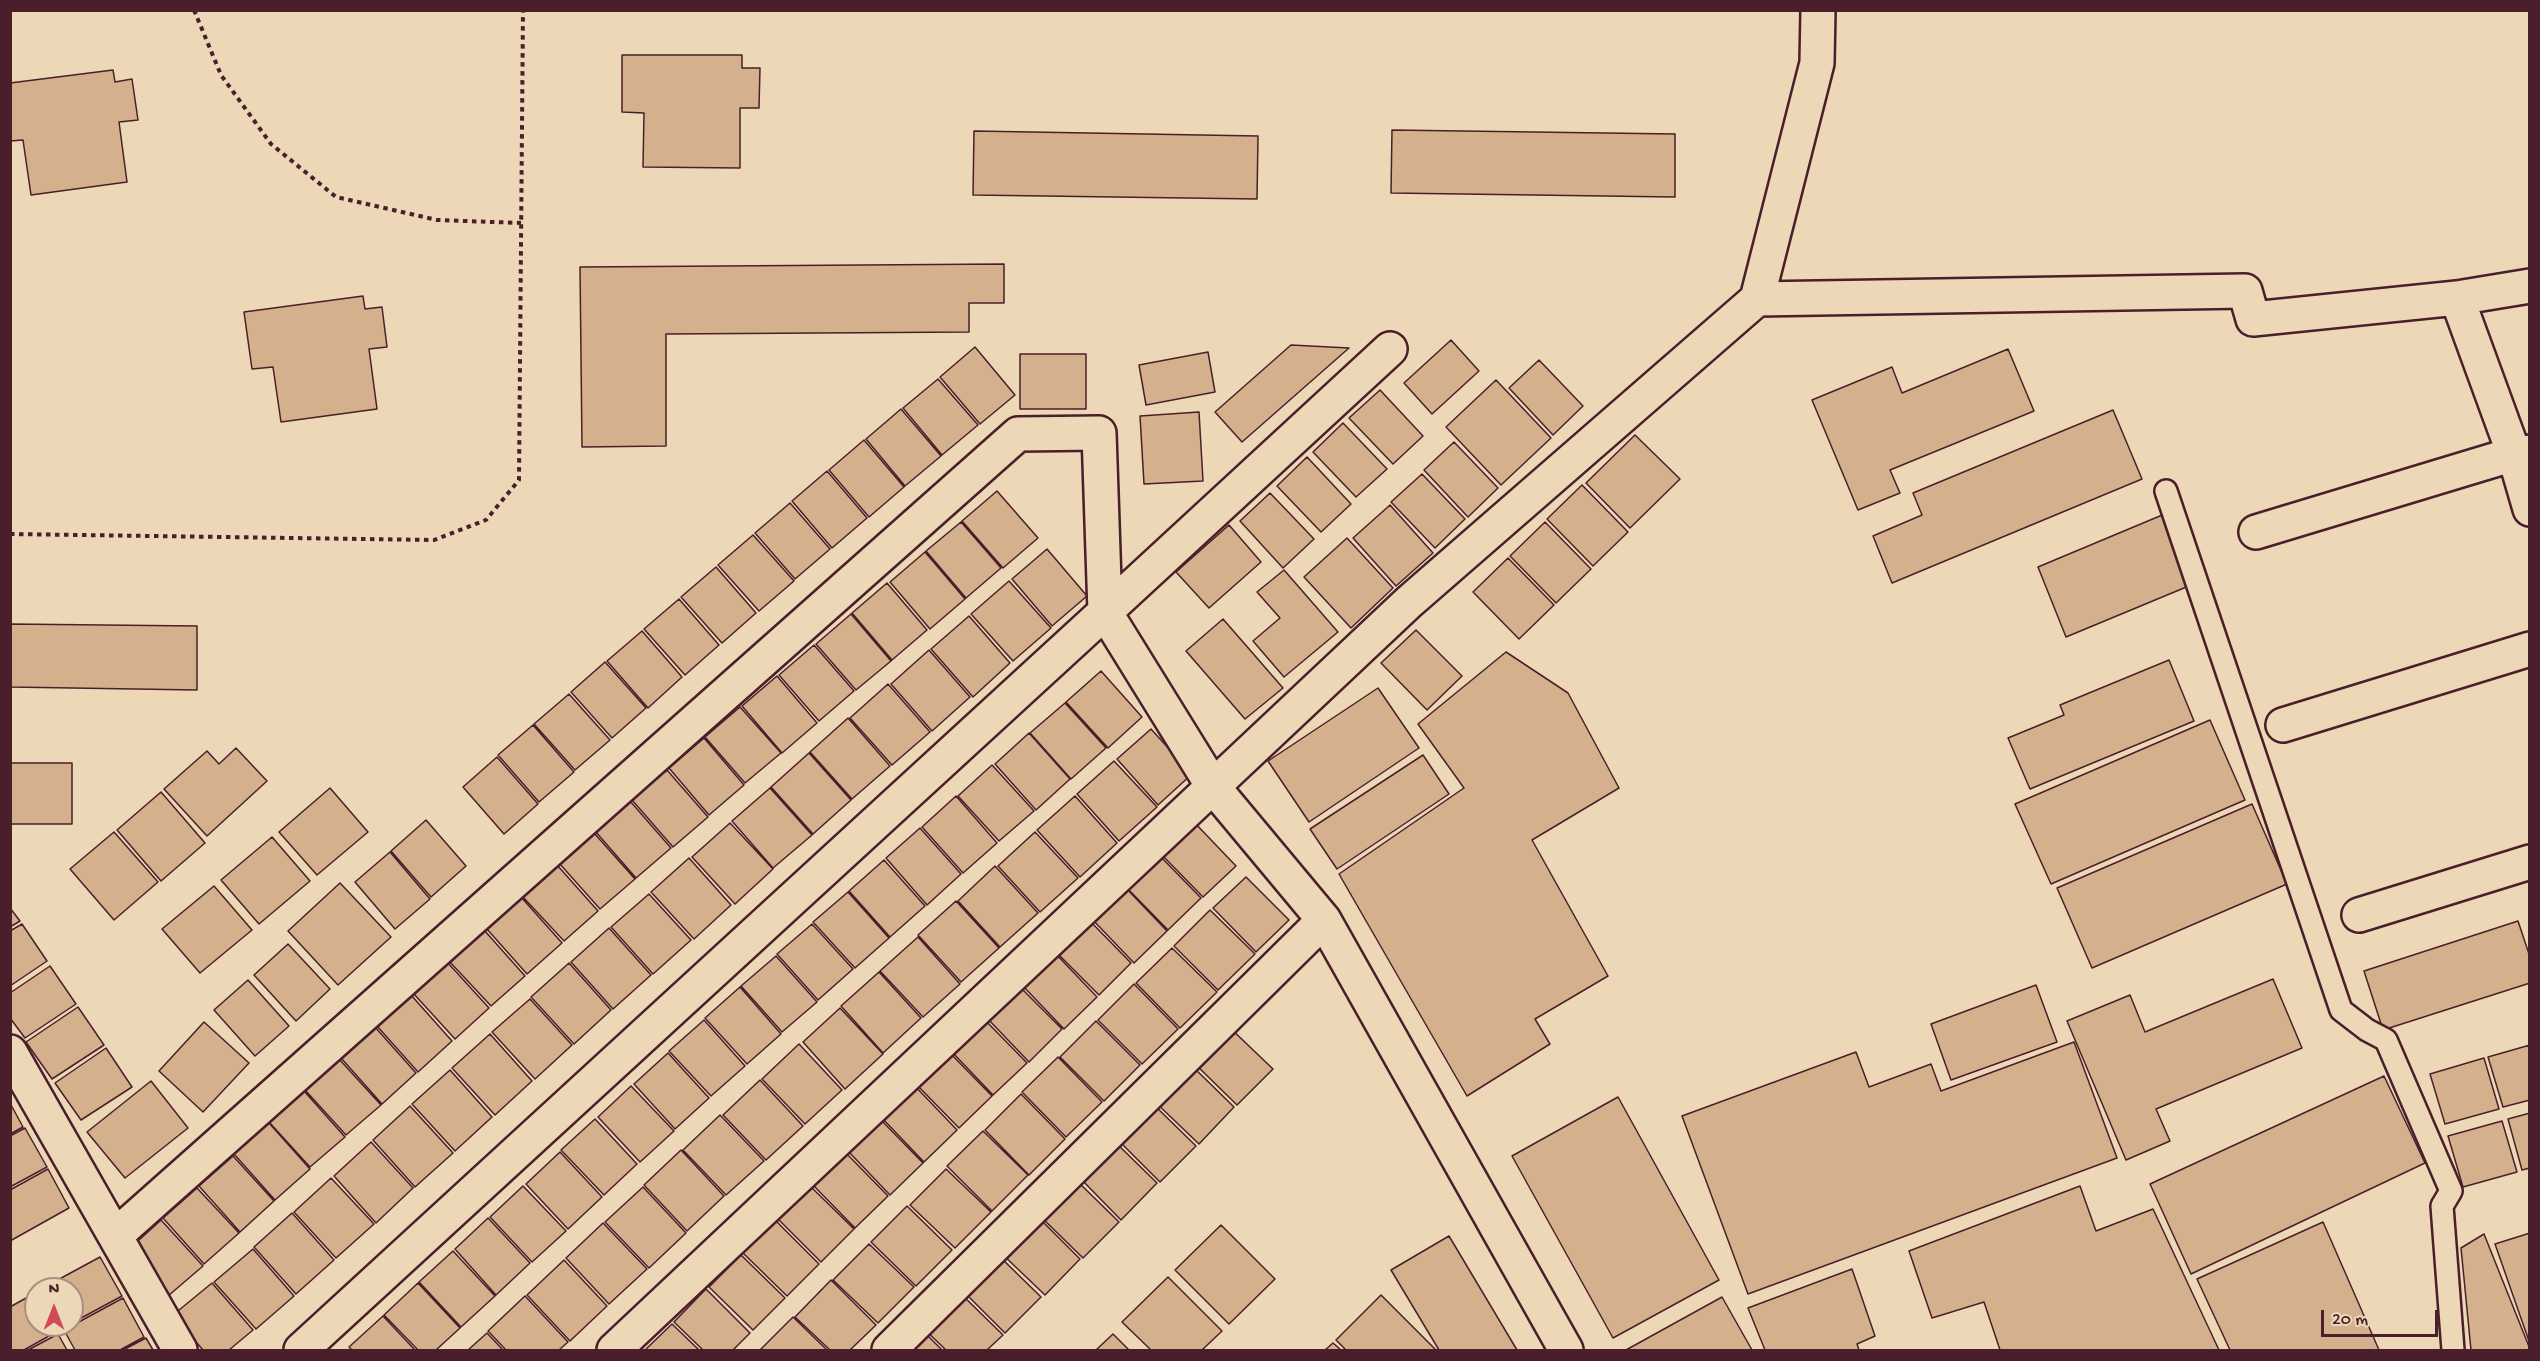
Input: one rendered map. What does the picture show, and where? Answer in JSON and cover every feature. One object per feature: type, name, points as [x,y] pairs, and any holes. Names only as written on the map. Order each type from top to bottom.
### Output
[{"type":"street","points":[[614,1350],[1214,788],[1409,602],[1757,299],[1817,63],[1818,10]]},
{"type":"street","points":[[1757,299],[2245,291],[2253,319],[2457,298],[2529,286]]},
{"type":"street","points":[[2457,298],[2522,453],[2529,509]]},
{"type":"street","points":[[301,1350],[1390,349]]},
{"type":"street","points":[[115,1236],[1018,434],[1099,433],[1105,612],[1214,788],[1324,920],[1566,1350]]},
{"type":"street","points":[[2256,532],[2522,453]]},
{"type":"street","points":[[2283,725],[2529,649]]},
{"type":"street","points":[[2359,915],[2529,862]]},
{"type":"street","points":[[889,1350],[1324,920]]},
{"type":"street","points":[[10,1052],[180,1350]]},
{"type":"lane","points":[[2166,491],[2341,1010],[2367,1030],[2386,1040],[2451,1191],[2442,1206],[2452,1350]]},
{"type":"path","points":[[194,10],[221,75],[272,144],[336,197],[437,220],[521,223]]},
{"type":"path","points":[[10,534],[434,540],[486,520],[519,480],[523,10]]},
{"type":"building","points":[[622,55],[742,55],[742,68],[760,68],[759,108],[740,108],[740,168],[643,167],[644,113],[622,112]]},
{"type":"building","points":[[113,70],[115,82],[132,79],[138,120],[119,122],[127,182],[31,195],[23,140],[10,141],[10,83]]},
{"type":"building","points":[[1392,130],[1675,134],[1675,197],[1391,193]]},
{"type":"building","points":[[974,131],[1258,136],[1257,199],[973,195]]},
{"type":"building","points":[[1004,264],[1004,303],[969,303],[969,332],[666,334],[666,446],[582,447],[580,267]]},
{"type":"building","points":[[363,296],[365,309],[382,307],[387,347],[369,349],[377,409],[281,422],[273,367],[252,369],[244,312]]},
{"type":"building","points":[[1451,340],[1479,371],[1432,414],[1404,383]]},
{"type":"building","points":[[1291,345],[1349,348],[1242,442],[1215,412]]},
{"type":"building","points":[[975,347],[1015,395],[980,424],[940,377]]},
{"type":"building","points":[[2008,349],[2034,411],[1890,470],[1900,493],[1858,510],[1812,400],[1892,367],[1902,393]]},
{"type":"building","points":[[1208,352],[1215,392],[1146,405],[1139,365]]},
{"type":"building","points":[[1020,354],[1086,354],[1086,409],[1020,409]]},
{"type":"building","points":[[1539,360],[1583,406],[1553,435],[1509,388]]},
{"type":"building","points":[[938,379],[978,425],[942,455],[903,408]]},
{"type":"building","points":[[1496,380],[1551,438],[1501,485],[1446,427]]},
{"type":"building","points":[[1380,390],[1423,436],[1393,464],[1349,418]]},
{"type":"building","points":[[901,409],[941,456],[905,486],[866,439]]},
{"type":"building","points":[[2113,410],[2142,479],[1892,583],[1873,536],[1922,515],[1913,493]]},
{"type":"building","points":[[1199,412],[1203,481],[1144,484],[1140,416]]},
{"type":"building","points":[[1343,423],[1387,469],[1356,497],[1313,452]]},
{"type":"building","points":[[1635,435],[1680,479],[1630,528],[1586,483]]},
{"type":"building","points":[[864,440],[904,487],[869,517],[829,470]]},
{"type":"building","points":[[1454,442],[1498,488],[1468,517],[1424,470]]},
{"type":"building","points":[[1307,457],[1351,504],[1321,532],[1277,486]]},
{"type":"building","points":[[827,471],[867,518],[832,548],[792,501]]},
{"type":"building","points":[[1422,474],[1465,519],[1435,548],[1391,502]]},
{"type":"building","points":[[1582,485],[1628,532],[1593,566],[1547,519]]},
{"type":"building","points":[[997,491],[1038,538],[1003,568],[962,521]]},
{"type":"building","points":[[1270,493],[1314,539],[1283,568],[1240,521]]},
{"type":"building","points":[[790,503],[830,549],[795,579],[755,533]]},
{"type":"building","points":[[1390,505],[1433,553],[1396,586],[1353,538]]},
{"type":"building","points":[[2167,513],[2196,583],[2066,637],[2038,567]]},
{"type":"building","points":[[961,522],[1001,568],[966,598],[926,551]]},
{"type":"building","points":[[1545,522],[1591,569],[1556,603],[1510,556]]},
{"type":"building","points":[[1229,525],[1261,562],[1209,608],[1176,572]]},
{"type":"building","points":[[753,535],[794,581],[759,611],[718,565]]},
{"type":"building","points":[[1347,538],[1393,588],[1351,628],[1304,577]]},
{"type":"building","points":[[1047,549],[1087,596],[1052,626],[1012,579]]},
{"type":"building","points":[[925,552],[965,599],[930,629],[890,582]]},
{"type":"building","points":[[1508,558],[1554,605],[1519,639],[1473,592]]},
{"type":"building","points":[[716,567],[756,613],[722,643],[681,597]]},
{"type":"building","points":[[1284,570],[1338,632],[1284,677],[1253,641],[1280,618],[1257,592]]},
{"type":"building","points":[[1009,581],[1051,628],[1013,661],[971,614]]},
{"type":"building","points":[[887,583],[927,630],[892,660],[852,613]]},
{"type":"building","points":[[679,599],[719,645],[685,675],[644,629]]},
{"type":"building","points":[[851,614],[891,661],[856,690],[816,644]]},
{"type":"building","points":[[969,616],[1010,663],[973,697],[931,649]]},
{"type":"building","points":[[1223,619],[1283,688],[1245,719],[1186,651]]},
{"type":"building","points":[[10,624],[197,626],[197,690],[10,687]]},
{"type":"building","points":[[1416,630],[1462,676],[1427,710],[1381,663]]},
{"type":"building","points":[[642,631],[682,677],[648,708],[607,661]]},
{"type":"building","points":[[814,645],[854,691],[819,721],[779,675]]},
{"type":"building","points":[[929,650],[970,697],[932,731],[891,684]]},
{"type":"building","points":[[1506,652],[1568,693],[1619,788],[1532,840],[1608,976],[1535,1019],[1550,1044],[1467,1096],[1339,874],[1464,788],[1418,724]]},
{"type":"building","points":[[2169,660],[2194,721],[2030,789],[2008,738],[2064,715],[2060,705]]},
{"type":"building","points":[[605,662],[646,708],[612,738],[571,692]]},
{"type":"building","points":[[1101,671],[1142,717],[1108,748],[1066,702]]},
{"type":"building","points":[[777,676],[817,723],[782,753],[742,706]]},
{"type":"building","points":[[888,684],[930,732],[892,765],[850,718]]},
{"type":"building","points":[[1378,688],[1419,748],[1309,822],[1268,761]]},
{"type":"building","points":[[569,694],[610,740],[575,770],[534,724]]},
{"type":"building","points":[[1065,703],[1106,748],[1071,779],[1030,733]]},
{"type":"building","points":[[740,707],[781,753],[745,783],[705,737]]},
{"type":"building","points":[[848,718],[890,766],[852,799],[810,752]]},
{"type":"building","points":[[2210,720],[2245,800],[2051,884],[2015,804]]},
{"type":"building","points":[[533,725],[574,772],[539,802],[498,755]]},
{"type":"building","points":[[1151,729],[1192,774],[1158,805],[1117,759]]},
{"type":"building","points":[[1029,733],[1070,779],[1036,810],[995,764]]},
{"type":"building","points":[[704,738],[744,785],[709,815],[669,768]]},
{"type":"building","points":[[236,748],[267,781],[207,836],[164,789],[207,751],[219,764]]},
{"type":"building","points":[[809,753],[851,800],[813,834],[771,787]]},
{"type":"building","points":[[1423,755],[1449,794],[1337,869],[1310,829]]},
{"type":"building","points":[[497,757],[538,804],[504,834],[463,787]]},
{"type":"building","points":[[1114,761],[1157,807],[1119,841],[1077,794]]},
{"type":"building","points":[[10,763],[72,763],[72,824],[10,824]]},
{"type":"building","points":[[992,765],[1034,811],[999,841],[958,796]]},
{"type":"building","points":[[667,770],[708,817],[673,847],[632,800]]},
{"type":"building","points":[[330,788],[368,832],[317,875],[279,832]]},
{"type":"building","points":[[770,788],[812,835],[773,868],[732,821]]},
{"type":"building","points":[[161,792],[205,843],[161,881],[117,830]]},
{"type":"building","points":[[956,796],[997,843],[963,873],[922,827]]},
{"type":"building","points":[[1075,796],[1117,843],[1080,877],[1037,830]]},
{"type":"building","points":[[630,801],[671,848],[636,878],[595,831]]},
{"type":"building","points":[[2252,804],[2287,884],[2092,968],[2057,888]]},
{"type":"building","points":[[426,820],[466,866],[431,897],[391,851]]},
{"type":"building","points":[[1193,821],[1236,866],[1203,897],[1160,853]]},
{"type":"building","points":[[730,823],[773,869],[735,904],[692,857]]},
{"type":"building","points":[[920,828],[961,874],[927,905],[886,858]]},
{"type":"building","points":[[114,832],[158,882],[114,920],[70,869]]},
{"type":"building","points":[[1035,832],[1078,878],[1040,912],[998,866]]},
{"type":"building","points":[[594,833],[635,879],[600,909],[559,863]]},
{"type":"building","points":[[272,837],[310,881],[259,924],[221,880]]},
{"type":"building","points":[[390,852],[430,899],[395,929],[355,882]]},
{"type":"building","points":[[1158,854],[1201,898],[1168,930],[1125,886]]},
{"type":"building","points":[[689,858],[731,905],[694,939],[651,892]]},
{"type":"building","points":[[884,860],[925,906],[890,937],[849,891]]},
{"type":"building","points":[[557,865],[598,911],[564,941],[522,896]]},
{"type":"building","points":[[995,866],[1038,913],[1000,947],[958,901]]},
{"type":"building","points":[[1246,877],[1289,920],[1256,952],[1213,908]]},
{"type":"building","points":[[340,883],[391,937],[338,985],[288,931]]},
{"type":"building","points":[[214,886],[252,930],[200,973],[162,929]]},
{"type":"building","points":[[1124,886],[1167,931],[1134,963],[1091,918]]},
{"type":"building","points":[[848,892],[889,938],[855,968],[813,922]]},
{"type":"building","points":[[649,894],[691,940],[653,974],[611,927]]},
{"type":"building","points":[[521,897],[562,943],[527,974],[486,928]]},
{"type":"building","points":[[956,901],[999,948],[961,982],[918,935]]},
{"type":"building","points":[[10,908],[20,921],[10,927]]},
{"type":"building","points":[[1210,910],[1255,954],[1218,990],[1174,946]]},
{"type":"building","points":[[1088,919],[1131,963],[1099,995],[1055,951]]},
{"type":"building","points":[[2518,921],[2530,957],[2530,983],[2383,1030],[2364,971]]},
{"type":"building","points":[[22,924],[47,961],[10,986],[10,931]]},
{"type":"building","points":[[812,924],[853,969],[818,1000],[777,954]]},
{"type":"building","points":[[609,928],[651,975],[613,1009],[571,962]]},
{"type":"building","points":[[484,930],[525,976],[491,1006],[449,961]]},
{"type":"building","points":[[918,937],[960,984],[923,1017],[880,971]]},
{"type":"building","points":[[288,944],[330,989],[296,1021],[254,975]]},
{"type":"building","points":[[1172,948],[1217,992],[1180,1028],[1136,983]]},
{"type":"building","points":[[1054,952],[1097,997],[1064,1029],[1021,984]]},
{"type":"building","points":[[776,956],[817,1002],[782,1032],[741,986]]},
{"type":"building","points":[[448,963],[489,1008],[455,1039],[413,993]]},
{"type":"building","points":[[569,963],[611,1010],[574,1044],[531,997]]},
{"type":"building","points":[[50,966],[76,1004],[25,1038],[10,1018],[10,993]]},
{"type":"building","points":[[879,972],[921,1018],[883,1053],[841,1006]]},
{"type":"building","points":[[2273,979],[2302,1048],[2156,1109],[2170,1141],[2126,1160],[2067,1021],[2130,995],[2145,1032]]},
{"type":"building","points":[[248,980],[289,1026],[255,1056],[214,1010]]},
{"type":"building","points":[[1134,984],[1178,1029],[1142,1064],[1098,1020]]},
{"type":"building","points":[[2036,985],[2057,1042],[1951,1080],[1931,1024]]},
{"type":"building","points":[[1019,986],[1062,1029],[1029,1062],[986,1017]]},
{"type":"building","points":[[740,987],[781,1034],[747,1064],[705,1018]]},
{"type":"building","points":[[411,995],[452,1041],[418,1072],[377,1026]]},
{"type":"building","points":[[530,999],[572,1045],[535,1079],[492,1032]]},
{"type":"building","points":[[78,1007],[104,1045],[52,1079],[26,1042]]},
{"type":"building","points":[[840,1008],[883,1054],[845,1089],[803,1042]]},
{"type":"building","points":[[984,1019],[1027,1063],[993,1095],[951,1051]]},
{"type":"building","points":[[704,1020],[745,1066],[711,1096],[669,1051]]},
{"type":"building","points":[[1096,1021],[1140,1065],[1104,1101],[1060,1057]]},
{"type":"building","points":[[204,1022],[249,1063],[203,1112],[159,1071]]},
{"type":"building","points":[[1227,1025],[1273,1069],[1237,1105],[1192,1061]]},
{"type":"building","points":[[375,1027],[416,1073],[382,1104],[341,1058]]},
{"type":"building","points":[[490,1034],[532,1081],[495,1115],[452,1068]]},
{"type":"building","points":[[2074,1042],[2117,1158],[1748,1294],[1682,1116],[1856,1052],[1869,1087],[1931,1064],[1941,1091]]},
{"type":"building","points":[[799,1044],[842,1090],[805,1124],[762,1079]]},
{"type":"building","points":[[2530,1045],[2530,1100],[2503,1107],[2488,1057]]},
{"type":"building","points":[[106,1048],[132,1087],[81,1120],[55,1083]]},
{"type":"building","points":[[949,1052],[992,1096],[959,1128],[916,1084]]},
{"type":"building","points":[[668,1053],[709,1098],[675,1129],[634,1084]]},
{"type":"building","points":[[1058,1057],[1102,1102],[1066,1137],[1022,1092]]},
{"type":"building","points":[[2484,1058],[2499,1109],[2445,1124],[2430,1074]]},
{"type":"building","points":[[339,1059],[381,1105],[346,1135],[305,1090]]},
{"type":"building","points":[[1190,1064],[1234,1107],[1199,1144],[1153,1100]]},
{"type":"building","points":[[450,1070],[492,1117],[455,1151],[412,1104]]},
{"type":"building","points":[[2384,1076],[2425,1163],[2191,1274],[2150,1184]]},
{"type":"building","points":[[760,1080],[803,1126],[766,1160],[723,1115]]},
{"type":"building","points":[[151,1081],[188,1128],[125,1178],[87,1132]]},
{"type":"building","points":[[914,1085],[957,1130],[924,1162],[881,1117]]},
{"type":"building","points":[[631,1086],[674,1131],[640,1162],[598,1117]]},
{"type":"building","points":[[304,1091],[345,1137],[310,1167],[269,1122]]},
{"type":"building","points":[[1021,1094],[1065,1139],[1029,1175],[985,1130]]},
{"type":"building","points":[[1618,1097],[1719,1280],[1613,1338],[1512,1156]]},
{"type":"building","points":[[1151,1102],[1196,1146],[1160,1182],[1116,1138]]},
{"type":"building","points":[[10,1103],[23,1127],[10,1134]]},
{"type":"building","points":[[410,1106],[453,1153],[415,1187],[373,1140]]},
{"type":"building","points":[[2530,1113],[2530,1168],[2522,1170],[2508,1119]]},
{"type":"building","points":[[720,1115],[764,1161],[726,1195],[683,1150]]},
{"type":"building","points":[[595,1119],[637,1164],[604,1195],[561,1150]]},
{"type":"building","points":[[880,1119],[923,1163],[890,1195],[847,1150]]},
{"type":"building","points":[[2502,1121],[2517,1172],[2463,1187],[2448,1136]]},
{"type":"building","points":[[269,1123],[310,1169],[275,1200],[234,1154]]},
{"type":"building","points":[[25,1128],[47,1167],[10,1187],[10,1136]]},
{"type":"building","points":[[983,1131],[1028,1175],[992,1211],[947,1166]]},
{"type":"building","points":[[1112,1139],[1157,1183],[1121,1220],[1077,1175]]},
{"type":"building","points":[[371,1142],[413,1188],[376,1223],[334,1176]]},
{"type":"building","points":[[681,1150],[724,1196],[687,1231],[644,1185]]},
{"type":"building","points":[[560,1152],[602,1197],[568,1229],[526,1184]]},
{"type":"building","points":[[845,1152],[888,1196],[855,1228],[812,1184]]},
{"type":"building","points":[[233,1156],[274,1201],[240,1232],[199,1186]]},
{"type":"building","points":[[48,1169],[69,1208],[10,1241],[10,1190]]},
{"type":"building","points":[[946,1169],[991,1212],[955,1248],[910,1205]]},
{"type":"building","points":[[331,1178],[374,1224],[336,1258],[294,1212]]},
{"type":"building","points":[[1074,1178],[1119,1222],[1083,1258],[1038,1214]]},
{"type":"building","points":[[523,1186],[566,1231],[532,1262],[490,1217]]},
{"type":"building","points":[[810,1186],[854,1229],[821,1262],[777,1218]]},
{"type":"building","points":[[2080,1186],[2096,1231],[2153,1209],[2219,1350],[2000,1350],[1984,1302],[1932,1318],[1909,1251]]},
{"type":"building","points":[[643,1187],[686,1233],[649,1268],[605,1222]]},
{"type":"building","points":[[197,1188],[239,1233],[204,1264],[163,1218]]},
{"type":"building","points":[[907,1206],[952,1250],[916,1286],[871,1242]]},
{"type":"building","points":[[292,1213],[334,1260],[296,1294],[254,1247]]},
{"type":"building","points":[[1036,1215],[1080,1259],[1045,1295],[1000,1252]]},
{"type":"building","points":[[488,1218],[530,1263],[496,1295],[455,1249]]},
{"type":"building","points":[[161,1220],[203,1266],[168,1296],[127,1251]]},
{"type":"building","points":[[775,1220],[819,1264],[787,1296],[743,1253]]},
{"type":"building","points":[[2323,1222],[2379,1350],[2230,1350],[2197,1279]]},
{"type":"building","points":[[603,1223],[647,1269],[609,1304],[566,1258]]},
{"type":"building","points":[[1221,1225],[1275,1279],[1229,1324],[1175,1270]]},
{"type":"building","points":[[2530,1233],[2530,1344],[2495,1244]]},
{"type":"building","points":[[2484,1234],[2530,1350],[2471,1350],[2461,1248]]},
{"type":"building","points":[[1449,1236],[1517,1350],[1439,1350],[1391,1270]]},
{"type":"building","points":[[869,1244],[914,1287],[878,1323],[833,1280]]},
{"type":"building","points":[[253,1249],[294,1296],[256,1329],[214,1282]]},
{"type":"building","points":[[453,1251],[495,1296],[461,1327],[419,1282]]},
{"type":"building","points":[[996,1253],[1041,1297],[1005,1333],[961,1289]]},
{"type":"building","points":[[741,1255],[785,1298],[753,1330],[709,1287]]},
{"type":"building","points":[[100,1257],[122,1296],[84,1317],[84,1277],[63,1277]]},
{"type":"building","points":[[564,1260],[607,1306],[570,1341],[527,1295]]},
{"type":"building","points":[[1852,1269],[1875,1336],[1857,1344],[1859,1350],[1765,1350],[1748,1308]]},
{"type":"building","points":[[1168,1277],[1222,1331],[1202,1350],[1151,1350],[1122,1322]]},
{"type":"building","points":[[831,1280],[876,1325],[850,1350],[830,1350],[795,1317]]},
{"type":"building","points":[[212,1283],[253,1330],[229,1350],[203,1350],[173,1315]]},
{"type":"building","points":[[418,1283],[460,1328],[436,1350],[418,1350],[384,1315]]},
{"type":"building","points":[[706,1289],[750,1333],[733,1350],[703,1350],[674,1322]]},
{"type":"building","points":[[958,1291],[1003,1335],[987,1350],[946,1350],[922,1327]]},
{"type":"building","points":[[1381,1295],[1434,1350],[1346,1350],[1336,1340]]},
{"type":"building","points":[[525,1296],[568,1342],[559,1350],[506,1350],[488,1331]]},
{"type":"building","points":[[1722,1297],[1752,1350],[1626,1350]]},
{"type":"building","points":[[123,1298],[144,1337],[120,1350],[75,1350],[68,1337],[84,1337],[84,1319]]},
{"type":"building","points":[[24,1299],[24,1337],[47,1337],[24,1350],[10,1350],[10,1307]]},
{"type":"building","points":[[383,1316],[415,1350],[352,1350],[349,1347]]},
{"type":"building","points":[[793,1317],[827,1350],[760,1350]]},
{"type":"building","points":[[672,1324],[699,1350],[645,1350]]},
{"type":"building","points":[[921,1329],[942,1350],[899,1350]]},
{"type":"building","points":[[487,1333],[503,1350],[468,1350]]},
{"type":"building","points":[[1113,1334],[1129,1350],[1096,1350]]},
{"type":"building","points":[[52,1337],[60,1337],[67,1350],[28,1350]]},
{"type":"building","points":[[146,1338],[153,1350],[123,1350]]},
{"type":"building","points":[[1333,1343],[1341,1350],[1325,1350]]}]
